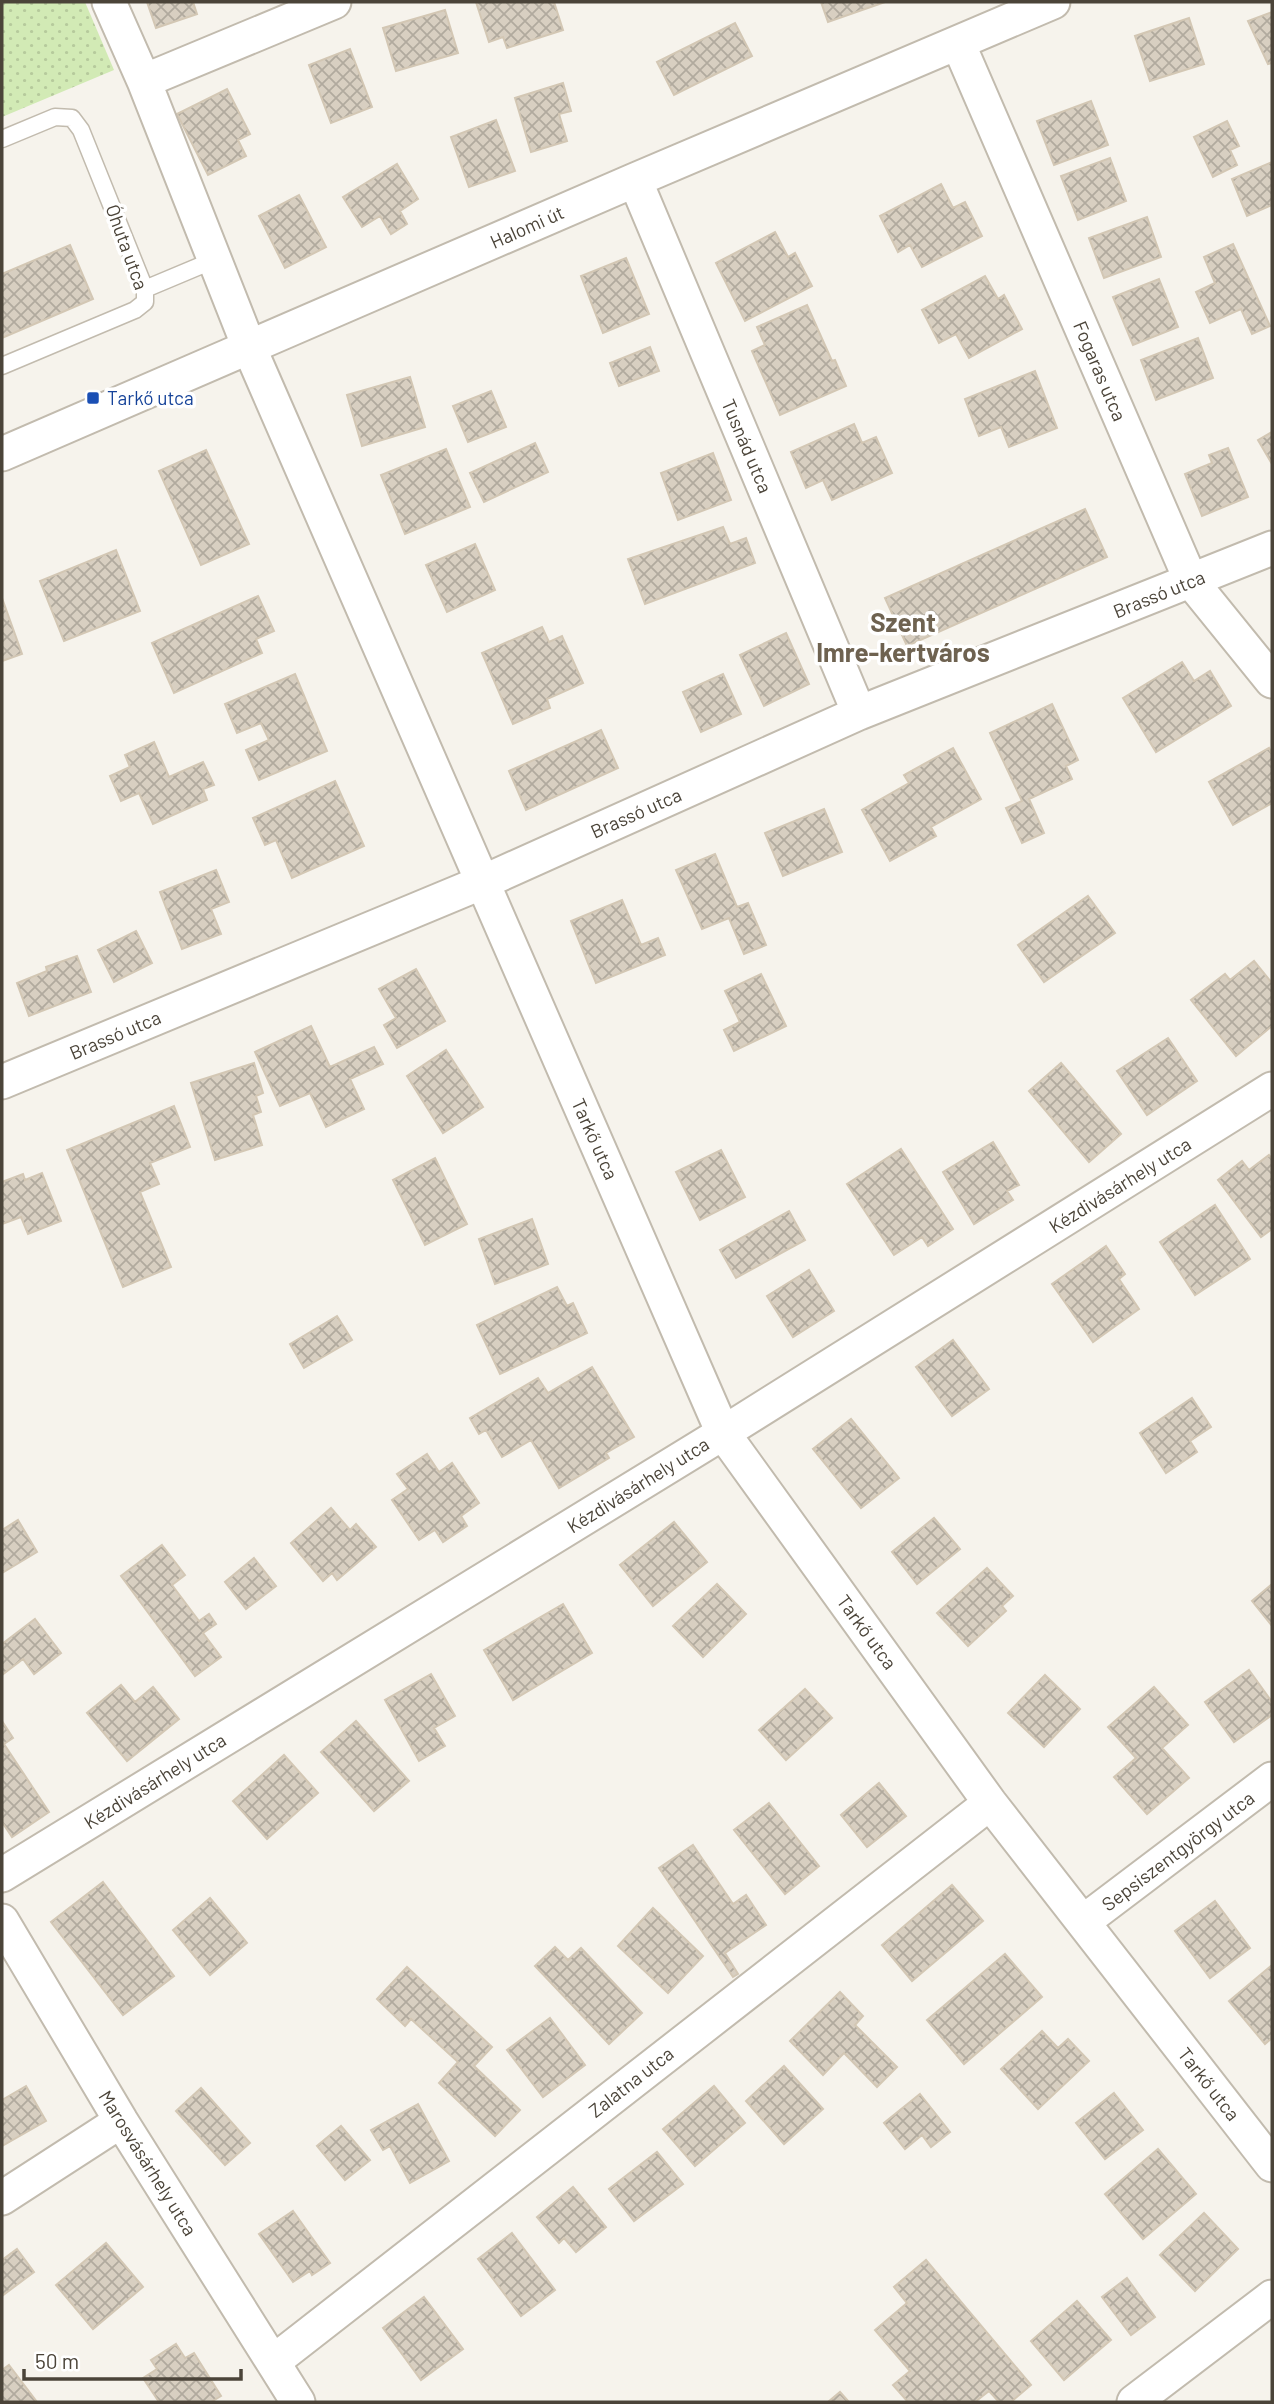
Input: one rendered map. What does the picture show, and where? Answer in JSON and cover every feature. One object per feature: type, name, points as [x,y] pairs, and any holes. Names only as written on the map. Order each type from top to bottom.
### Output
[{"type":"street","name":"Tarkő utca","points":[[109,2],[144,81],[249,347],[723,1433],[990,1803],[1272,2165]]},
{"type":"street","points":[[144,81],[334,2]]},
{"type":"street","name":"Halomi út","points":[[2,454],[1053,2]]},
{"type":"street","name":"Fogaras utca","points":[[958,43],[1191,581],[1272,681]]},
{"type":"street","name":"Tusnád utca","points":[[635,180],[859,713]]},
{"type":"street","name":"Brassó utca","points":[[2,1082],[483,881],[859,713],[1272,548]]},
{"type":"street","name":"Kézdivásárhely utca","points":[[2,1875],[723,1433],[1272,1090]]},
{"type":"street","name":"Sepsiszentgyörgy utca","points":[[1083,1922],[1272,1779]]},
{"type":"street","name":"Zalatna utca","points":[[273,2362],[990,1803]]},
{"type":"street","name":"Marosvásárhely utca","points":[[2,1921],[121,2121],[298,2402]]},
{"type":"street","points":[[2,2197],[121,2121]]},
{"type":"street","points":[[1134,2402],[1272,2297]]},
{"type":"lane","name":"Óhuta utca","points":[[2,139],[55,117],[72,118],[80,130],[145,289],[145,302],[135,310],[2,366]]},
{"type":"lane","points":[[145,289],[214,260]]},
{"type":"green space","points":[[2,2],[85,2],[114,70],[2,117]]},
{"type":"building","points":[[147,2],[193,2],[197,14],[156,28]]},
{"type":"building","points":[[476,2],[554,2],[563,30],[507,48],[503,37],[489,42]]},
{"type":"building","points":[[821,2],[885,2],[828,22]]},
{"type":"building","points":[[445,10],[458,53],[396,71],[383,28]]},
{"type":"building","points":[[1272,12],[1272,63],[1268,64],[1248,21]]},
{"type":"building","points":[[1189,18],[1204,64],[1150,81],[1135,36]]},
{"type":"building","points":[[735,23],[752,56],[674,95],[657,62]]},
{"type":"building","points":[[350,49],[372,107],[331,123],[309,65]]},
{"type":"building","points":[[563,83],[571,111],[559,114],[567,141],[531,152],[515,98]]},
{"type":"building","points":[[227,89],[250,134],[238,140],[246,156],[208,175],[177,114]]},
{"type":"building","points":[[1091,101],[1108,145],[1054,165],[1037,121]]},
{"type":"building","points":[[496,120],[515,171],[469,187],[451,137]]},
{"type":"building","points":[[1227,121],[1239,146],[1230,150],[1237,165],[1213,177],[1194,137]]},
{"type":"building","points":[[1110,158],[1126,201],[1078,220],[1061,176]]},
{"type":"building","points":[[1272,162],[1272,205],[1247,216],[1232,179]]},
{"type":"building","points":[[397,164],[418,199],[400,211],[407,224],[391,234],[380,216],[362,227],[343,197]]},
{"type":"building","points":[[941,184],[953,208],[965,202],[982,236],[922,267],[910,245],[898,252],[880,216]]},
{"type":"building","points":[[299,195],[326,247],[285,268],[259,216]]},
{"type":"building","points":[[1147,217],[1161,257],[1104,278],[1089,238]]},
{"type":"building","points":[[775,232],[788,257],[795,253],[812,286],[745,321],[716,263]]},
{"type":"building","points":[[1233,244],[1270,326],[1252,334],[1241,309],[1210,323],[1196,292],[1215,283],[1204,257]]},
{"type":"building","points":[[70,245],[93,299],[2,338],[2,274]]},
{"type":"building","points":[[626,258],[649,314],[603,333],[581,276]]},
{"type":"building","points":[[985,276],[998,299],[1004,295],[1022,329],[969,358],[956,334],[939,343],[922,310]]},
{"type":"building","points":[[1159,279],[1178,327],[1133,345],[1113,297]]},
{"type":"building","points":[[807,305],[846,386],[780,415],[752,351],[765,345],[757,327]]},
{"type":"building","points":[[1198,338],[1213,378],[1156,400],[1141,360]]},
{"type":"building","points":[[650,347],[659,371],[619,386],[610,363]]},
{"type":"building","points":[[1035,371],[1057,428],[1009,447],[1001,427],[979,436],[965,399]]},
{"type":"building","points":[[410,377],[425,427],[362,446],[347,395]]},
{"type":"building","points":[[491,391],[506,427],[468,442],[453,406]]},
{"type":"building","points":[[854,424],[862,443],[876,437],[892,473],[832,500],[823,480],[806,488],[791,452]]},
{"type":"building","points":[[1272,432],[1272,464],[1258,440]]},
{"type":"building","points":[[535,443],[548,472],[484,502],[470,473]]},
{"type":"building","points":[[1228,448],[1248,497],[1202,516],[1185,474],[1212,463],[1209,455]]},
{"type":"building","points":[[446,449],[470,507],[405,534],[381,475]]},
{"type":"building","points":[[206,450],[249,544],[201,565],[159,471]]},
{"type":"building","points":[[713,453],[731,500],[678,520],[661,473]]},
{"type":"building","points":[[1085,509],[1107,557],[907,646],[885,598]]},
{"type":"building","points":[[723,527],[730,544],[746,538],[755,563],[645,604],[628,559]]},
{"type":"building","points":[[475,544],[495,590],[447,612],[426,565]]},
{"type":"building","points":[[116,550],[140,611],[64,641],[40,581]]},
{"type":"building","points":[[258,596],[274,631],[256,639],[262,653],[174,693],[152,643]]},
{"type":"building","points":[[2,598],[22,654],[2,661]]},
{"type":"building","points":[[542,627],[549,642],[562,636],[583,683],[547,699],[550,708],[513,724],[482,653]]},
{"type":"building","points":[[786,633],[809,684],[764,706],[740,655]]},
{"type":"building","points":[[1182,662],[1194,681],[1210,671],[1231,706],[1156,752],[1123,698]]},
{"type":"building","points":[[295,674],[327,751],[259,780],[246,750],[269,740],[261,723],[237,733],[225,704]]},
{"type":"building","points":[[723,674],[741,714],[701,732],[683,692]]},
{"type":"building","points":[[1052,704],[1078,760],[1066,766],[1072,779],[1029,799],[1044,833],[1022,843],[1006,808],[1022,801],[990,733]]},
{"type":"building","points":[[601,730],[618,768],[526,810],[509,771]]},
{"type":"building","points":[[154,742],[169,777],[203,762],[214,785],[203,789],[207,800],[153,824],[139,793],[121,801],[110,776],[130,767],[125,755]]},
{"type":"building","points":[[953,748],[981,799],[931,827],[936,836],[890,861],[862,810],[909,783],[904,775]]},
{"type":"building","points":[[1269,748],[1272,754],[1272,803],[1233,825],[1209,782]]},
{"type":"building","points":[[335,781],[364,846],[292,878],[276,840],[265,845],[253,818]]},
{"type":"building","points":[[824,809],[842,852],[783,876],[765,833]]},
{"type":"building","points":[[715,854],[737,907],[748,903],[766,945],[744,954],[729,918],[702,929],[676,870]]},
{"type":"building","points":[[216,870],[229,902],[211,909],[221,934],[182,949],[160,892]]},
{"type":"building","points":[[1088,896],[1115,933],[1044,982],[1018,945]]},
{"type":"building","points":[[622,900],[641,945],[658,938],[665,955],[596,983],[571,921]]},
{"type":"building","points":[[136,931],[152,963],[114,982],[98,950]]},
{"type":"building","points":[[77,956],[91,992],[29,1016],[17,983],[47,971],[46,967]]},
{"type":"building","points":[[1254,961],[1272,983],[1272,1026],[1236,1056],[1191,1000],[1225,974],[1230,980]]},
{"type":"building","points":[[416,969],[445,1021],[397,1048],[384,1025],[396,1018],[379,989]]},
{"type":"building","points":[[761,974],[786,1026],[734,1051],[724,1030],[740,1022],[725,991]]},
{"type":"building","points":[[311,1026],[330,1067],[374,1047],[383,1064],[350,1079],[364,1109],[326,1127],[310,1093],[280,1106],[255,1052]]},
{"type":"building","points":[[1168,1038],[1197,1081],[1147,1115],[1117,1071]]},
{"type":"building","points":[[446,1050],[483,1107],[443,1133],[407,1076]]},
{"type":"building","points":[[254,1063],[263,1093],[256,1096],[261,1112],[253,1115],[262,1145],[215,1160],[191,1083]]},
{"type":"building","points":[[1061,1063],[1121,1134],[1089,1162],[1029,1091]]},
{"type":"building","points":[[174,1106],[190,1147],[150,1163],[159,1184],[140,1192],[171,1267],[123,1287],[67,1150]]},
{"type":"building","points":[[993,1142],[1019,1185],[1007,1191],[1013,1200],[974,1224],[943,1172]]},
{"type":"building","points":[[901,1149],[953,1229],[928,1246],[922,1237],[894,1255],[847,1184]]},
{"type":"building","points":[[721,1150],[745,1197],[700,1220],[676,1172]]},
{"type":"building","points":[[1269,1155],[1272,1159],[1272,1229],[1261,1237],[1218,1180],[1242,1161],[1249,1170]]},
{"type":"building","points":[[435,1158],[467,1224],[425,1245],[393,1180]]},
{"type":"building","points":[[42,1173],[61,1221],[28,1234],[21,1217],[2,1224],[2,1182],[23,1174],[25,1180]]},
{"type":"building","points":[[1215,1205],[1250,1259],[1195,1295],[1160,1242]]},
{"type":"building","points":[[789,1211],[805,1240],[736,1278],[720,1250]]},
{"type":"building","points":[[532,1219],[548,1264],[495,1284],[479,1239]]},
{"type":"building","points":[[1106,1246],[1125,1274],[1119,1279],[1139,1309],[1093,1342],[1052,1284]]},
{"type":"building","points":[[809,1270],[834,1311],[793,1337],[767,1296]]},
{"type":"building","points":[[557,1287],[567,1306],[573,1303],[587,1333],[500,1374],[477,1325]]},
{"type":"building","points":[[337,1316],[352,1340],[304,1368],[290,1344]]},
{"type":"building","points":[[953,1340],[989,1389],[952,1416],[916,1367]]},
{"type":"building","points":[[592,1367],[634,1437],[606,1453],[609,1458],[559,1488],[531,1440],[502,1457],[486,1430],[479,1434],[470,1418],[538,1378],[548,1393]]},
{"type":"building","points":[[1192,1398],[1211,1427],[1190,1441],[1197,1452],[1166,1473],[1140,1433]]},
{"type":"building","points":[[851,1419],[899,1478],[861,1508],[813,1449]]},
{"type":"building","points":[[427,1454],[439,1472],[452,1463],[479,1503],[461,1516],[467,1526],[443,1542],[435,1530],[419,1540],[392,1500],[408,1489],[397,1474]]},
{"type":"building","points":[[331,1508],[350,1530],[356,1524],[376,1547],[337,1580],[332,1573],[323,1581],[291,1543]]},
{"type":"building","points":[[934,1518],[960,1549],[917,1584],[892,1552]]},
{"type":"building","points":[[18,1520],[37,1552],[2,1573],[2,1530]]},
{"type":"building","points":[[674,1522],[707,1562],[653,1606],[620,1565]]},
{"type":"building","points":[[162,1545],[185,1575],[172,1585],[199,1621],[209,1614],[216,1624],[203,1633],[221,1657],[195,1676],[121,1576]]},
{"type":"building","points":[[254,1558],[276,1586],[246,1609],[225,1582]]},
{"type":"building","points":[[987,1568],[1013,1596],[1002,1606],[1006,1611],[968,1646],[937,1613]]},
{"type":"building","points":[[717,1584],[746,1614],[703,1657],[673,1626]]},
{"type":"building","points":[[1272,1584],[1272,1626],[1252,1601]]},
{"type":"building","points":[[563,1604],[592,1653],[513,1700],[484,1650]]},
{"type":"building","points":[[35,1619],[61,1653],[34,1674],[23,1659],[2,1675],[2,1644]]},
{"type":"building","points":[[1249,1670],[1272,1702],[1272,1715],[1234,1742],[1205,1702]]},
{"type":"building","points":[[431,1674],[455,1716],[434,1728],[445,1746],[419,1761],[385,1700]]},
{"type":"building","points":[[1045,1675],[1080,1709],[1044,1747],[1008,1713]]},
{"type":"building","points":[[121,1685],[135,1702],[153,1687],[179,1719],[127,1761],[87,1713]]},
{"type":"building","points":[[1154,1687],[1188,1725],[1162,1748],[1189,1778],[1147,1814],[1114,1777],[1136,1758],[1108,1727]]},
{"type":"building","points":[[805,1689],[832,1718],[786,1760],[759,1730]]},
{"type":"building","points":[[2,1721],[13,1738],[4,1744],[49,1812],[12,1837],[2,1822]]},
{"type":"building","points":[[356,1721],[409,1781],[374,1811],[321,1752]]},
{"type":"building","points":[[284,1755],[318,1793],[267,1839],[233,1801]]},
{"type":"building","points":[[879,1783],[906,1816],[867,1847],[841,1815]]},
{"type":"building","points":[[769,1803],[819,1866],[785,1894],[734,1830]]},
{"type":"building","points":[[693,1845],[733,1904],[746,1895],[766,1925],[725,1953],[738,1974],[733,1977],[659,1868]]},
{"type":"building","points":[[103,1882],[174,1976],[123,2015],[51,1922]]},
{"type":"building","points":[[952,1885],[983,1921],[912,1981],[882,1945]]},
{"type":"building","points":[[210,1898],[247,1943],[210,1975],[173,1930]]},
{"type":"building","points":[[1215,1901],[1250,1948],[1210,1978],[1175,1931]]},
{"type":"building","points":[[653,1908],[703,1956],[668,1993],[618,1946]]},
{"type":"building","points":[[555,1947],[568,1960],[581,1948],[642,2013],[609,2044],[535,1966]]},
{"type":"building","points":[[1005,1954],[1042,1997],[964,2064],[927,2020]]},
{"type":"building","points":[[1272,1965],[1272,2038],[1265,2044],[1229,2001]]},
{"type":"building","points":[[407,1967],[492,2047],[474,2066],[520,2110],[495,2136],[439,2083],[458,2062],[411,2019],[405,2026],[377,1999]]},
{"type":"building","points":[[840,1992],[863,2016],[855,2025],[897,2067],[877,2087],[844,2053],[823,2075],[790,2041]]},
{"type":"building","points":[[550,2018],[585,2065],[543,2097],[507,2050]]},
{"type":"building","points":[[1042,2031],[1058,2048],[1068,2039],[1089,2061],[1038,2109],[1001,2069]]},
{"type":"building","points":[[784,2066],[823,2109],[784,2144],[746,2101]]},
{"type":"building","points":[[26,2086],[46,2121],[2,2146],[2,2100]]},
{"type":"building","points":[[714,2086],[745,2123],[695,2166],[663,2129]]},
{"type":"building","points":[[201,2088],[250,2143],[225,2165],[176,2111]]},
{"type":"building","points":[[1114,2093],[1143,2130],[1105,2159],[1076,2123]]},
{"type":"building","points":[[920,2094],[950,2132],[931,2147],[922,2135],[905,2149],[884,2123]]},
{"type":"building","points":[[418,2104],[449,2161],[410,2183],[390,2146],[383,2150],[371,2130]]},
{"type":"building","points":[[341,2126],[370,2160],[345,2180],[317,2146]]},
{"type":"building","points":[[1158,2149],[1196,2194],[1143,2239],[1105,2194]]},
{"type":"building","points":[[657,2152],[683,2184],[634,2221],[609,2189]]},
{"type":"building","points":[[573,2187],[606,2227],[576,2252],[564,2238],[559,2243],[537,2217]]},
{"type":"building","points":[[293,2211],[330,2263],[312,2275],[310,2271],[293,2282],[259,2234]]},
{"type":"building","points":[[1204,2213],[1238,2249],[1195,2291],[1160,2255]]},
{"type":"building","points":[[512,2233],[555,2290],[521,2316],[478,2259]]},
{"type":"building","points":[[106,2243],[143,2287],[93,2329],[56,2285]]},
{"type":"building","points":[[17,2249],[34,2272],[2,2296],[2,2260]]},
{"type":"building","points":[[926,2260],[1031,2385],[1011,2402],[999,2402],[989,2391],[975,2402],[908,2402],[893,2385],[910,2371],[875,2330],[907,2303],[894,2287]]},
{"type":"building","points":[[1127,2278],[1155,2317],[1131,2335],[1102,2297]]},
{"type":"building","points":[[424,2297],[463,2349],[421,2380],[383,2328]]},
{"type":"building","points":[[1077,2301],[1111,2340],[1064,2380],[1031,2341]]},
{"type":"building","points":[[176,2344],[185,2358],[194,2353],[221,2396],[211,2402],[159,2402],[143,2378],[157,2369],[151,2360]]},
{"type":"building","points":[[9,2365],[37,2402],[2,2402],[2,2370]]},
{"type":"building","points":[[840,2392],[849,2402],[828,2402]]},
{"type":"place","name":"Tarkő utca","points":[[93,398]]},
{"type":"district","name":"Szent Imre-kertváros","points":[[903,638]]}]
